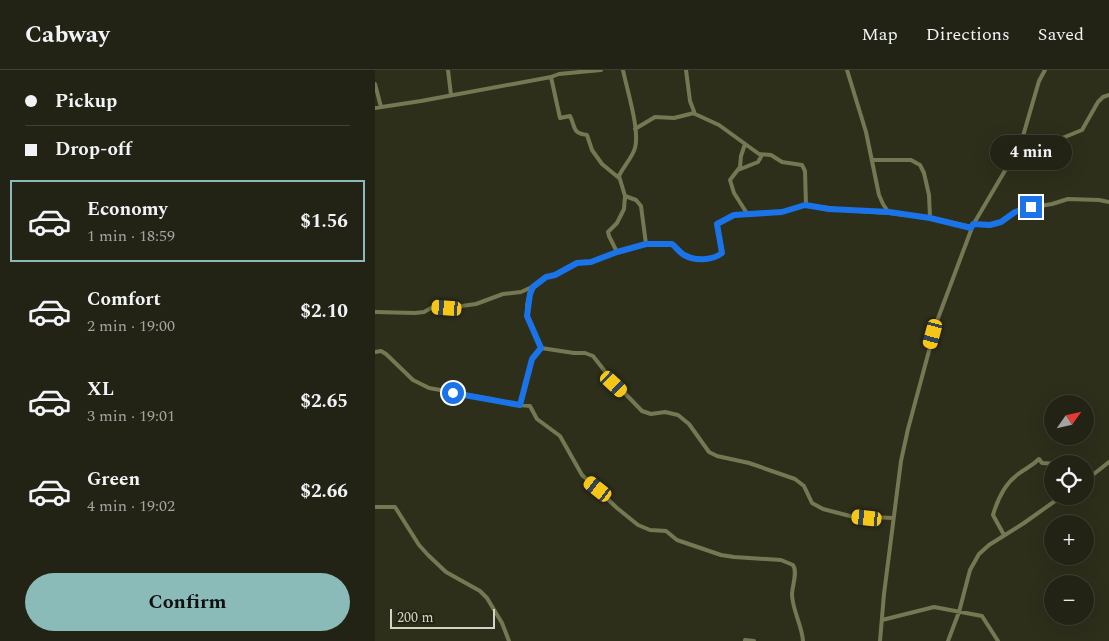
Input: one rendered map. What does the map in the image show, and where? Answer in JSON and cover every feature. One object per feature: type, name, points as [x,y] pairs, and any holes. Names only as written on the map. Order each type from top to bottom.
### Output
[{"type":"street","points":[[448,70],[451,95]]},
{"type":"street","points":[[375,108],[559,74],[601,70]]},
{"type":"street","points":[[619,178],[634,150],[635,129],[623,70]]},
{"type":"street","points":[[686,70],[690,101],[694,113]]},
{"type":"street","points":[[847,70],[863,120],[879,195],[889,212]]},
{"type":"street","points":[[880,641],[893,518],[907,429],[937,321],[972,226],[1013,158],[1023,136],[1037,88],[1045,70]]},
{"type":"street","points":[[551,77],[559,118],[571,116],[577,132],[587,135],[592,150],[602,164],[619,178],[625,196],[622,214],[609,232],[617,252]]},
{"type":"street","points":[[375,84],[381,107]]},
{"type":"street","points":[[1013,158],[1033,138],[1055,141],[1082,130],[1098,102],[1103,97],[1109,95]]},
{"type":"street","points":[[635,129],[655,117],[674,118],[694,113],[719,126],[762,155],[771,155],[782,162],[802,165],[805,171],[807,205]]},
{"type":"street","points":[[745,144],[738,170],[731,178],[730,185],[748,215]]},
{"type":"street","points":[[738,170],[758,162],[762,155]]},
{"type":"street","points":[[871,160],[909,160],[920,165],[924,173],[929,195],[930,218]]},
{"type":"street","points":[[625,196],[636,200],[641,206],[646,244]]},
{"type":"street","points":[[375,312],[415,313],[424,312],[433,307],[447,308],[476,304],[497,296],[521,292],[533,287],[546,277],[555,275],[570,265],[591,262],[646,244],[672,244],[681,253],[689,257],[712,258],[722,253],[717,228],[718,222],[732,215],[782,212],[807,205],[852,211],[889,212],[972,226],[1001,222],[1022,209],[1068,199],[1109,202]]},
{"type":"street","points":[[533,287],[530,294],[527,316],[541,348]]},
{"type":"street","points":[[541,348],[574,353],[585,352],[593,356],[611,379],[642,411],[651,414],[665,412],[678,415],[689,424],[709,452],[717,456],[756,465],[795,480],[804,486],[813,503],[823,509],[850,516],[893,518]]},
{"type":"street","points":[[520,405],[532,359],[541,348]]},
{"type":"street","points":[[375,352],[381,351],[387,354],[411,378],[429,388],[510,404],[530,406],[537,419],[560,436],[582,475],[638,525],[650,530],[665,531],[677,540],[728,556],[781,560],[793,565],[796,569],[792,584],[794,611],[802,626],[803,641]]},
{"type":"street","points":[[1004,535],[993,515],[1001,496],[1019,473],[1031,468],[1039,459],[1044,463]]},
{"type":"street","points":[[1094,474],[1109,462]]},
{"type":"street","points":[[948,641],[961,606],[969,570],[976,558],[989,545],[1049,505]]},
{"type":"street","points":[[375,507],[395,507],[419,545],[428,555],[446,572],[483,593],[498,616],[509,641]]},
{"type":"street","points":[[954,611],[961,606]]},
{"type":"street","points":[[882,620],[934,607],[982,616],[998,641]]},
{"type":"street","points":[[745,640],[754,641]]},
{"type":"route","points":[[453,393],[520,405],[532,359],[541,348],[527,316],[530,294],[533,287],[546,277],[555,275],[570,265],[591,262],[646,244],[672,244],[683,255],[697,259],[712,258],[722,253],[717,228],[717,224],[721,221],[732,215],[782,212],[805,205],[829,209],[889,212],[930,218],[971,228],[973,224],[990,225],[1004,221],[1015,212],[1031,207]]}]
